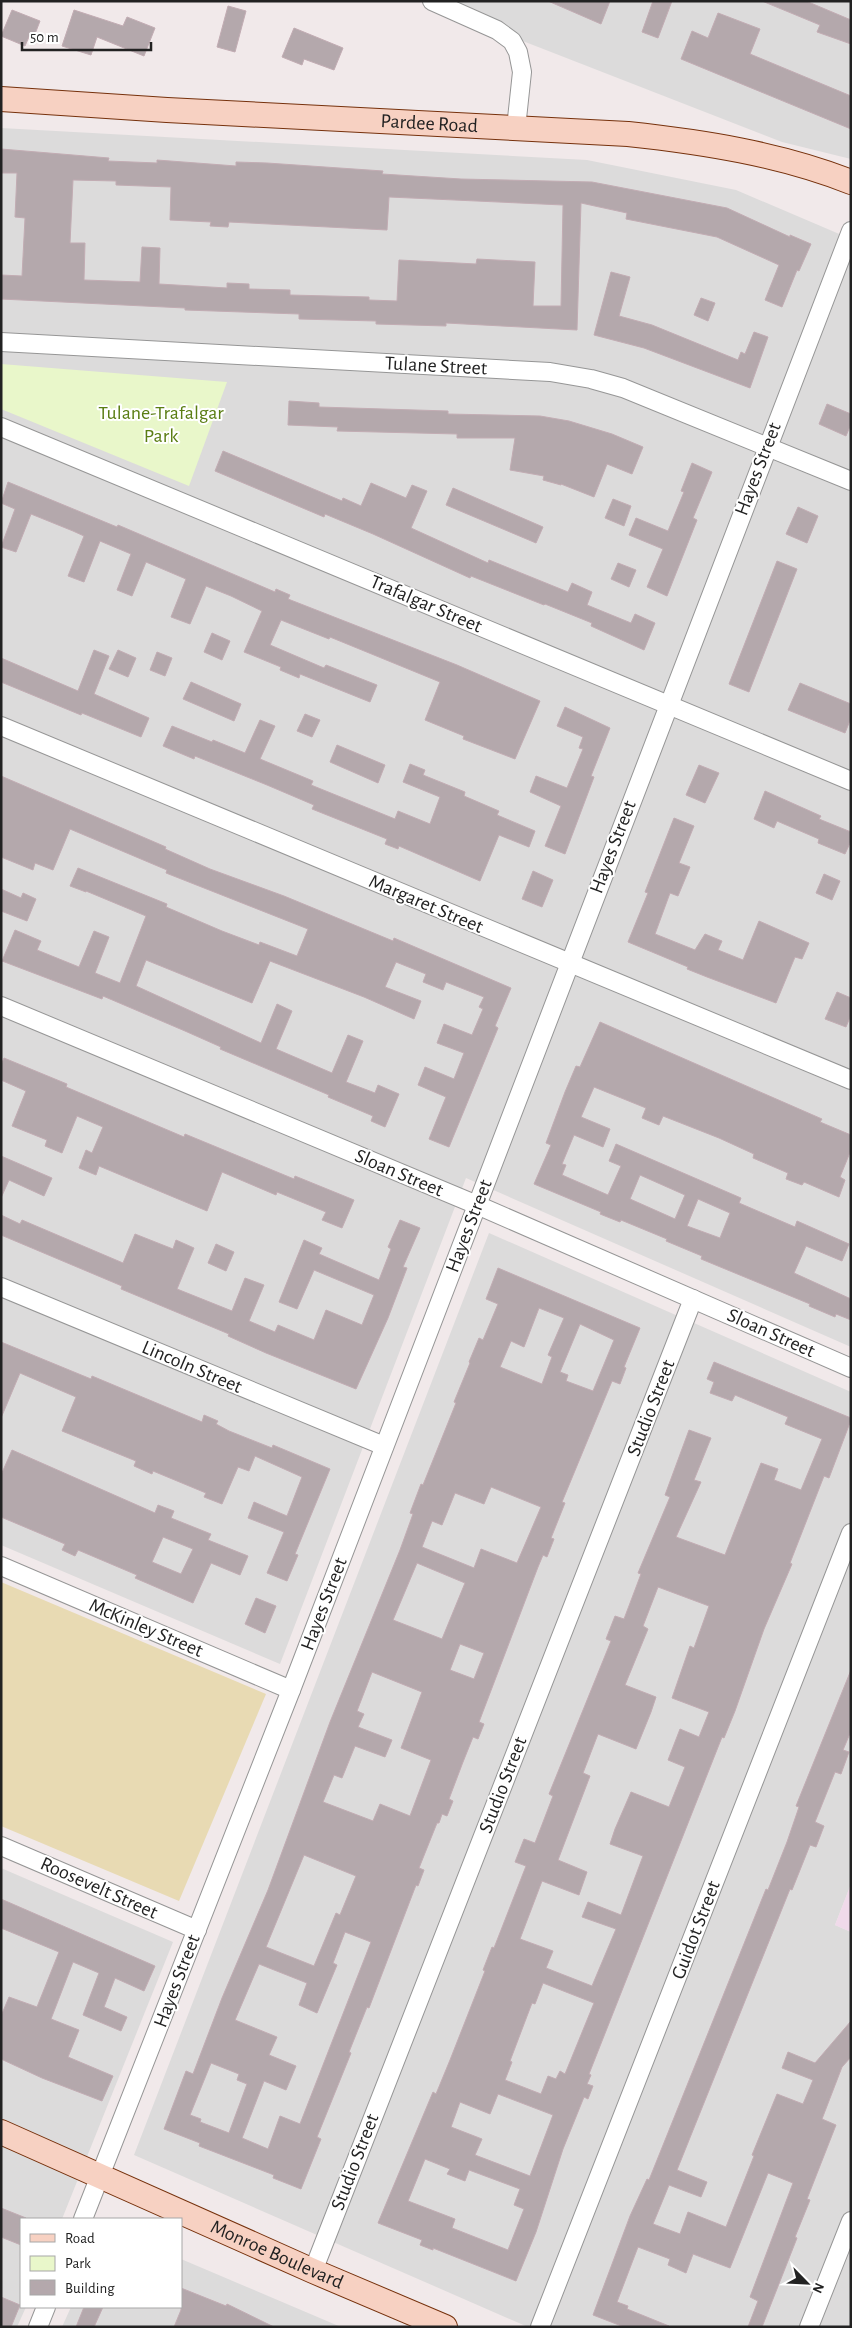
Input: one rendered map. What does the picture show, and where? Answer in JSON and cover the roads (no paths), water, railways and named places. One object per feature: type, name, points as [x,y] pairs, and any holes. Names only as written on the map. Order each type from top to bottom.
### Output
[{"type":"main road","name":"Pardee Road","points":[[1,99],[628,134],[709,145],[789,163],[851,182]]},
{"type":"main road","name":"Monroe Boulevard","points":[[1,2132],[313,2271],[445,2327]]},
{"type":"street","points":[[432,1],[497,30],[512,41],[518,52],[522,72],[516,128]]},
{"type":"street","name":"Hayes Street","points":[[83,2218],[291,1690],[851,231]]},
{"type":"street","name":"Tulane Street","points":[[1,342],[550,372],[591,379],[623,388],[851,481]]},
{"type":"street","name":"Trafalgar Street","points":[[1,427],[851,781]]},
{"type":"street","name":"Margaret Street","points":[[1,726],[851,1080]]},
{"type":"street","name":"Sloan Street","points":[[1,1006],[477,1205],[851,1368]]},
{"type":"street","name":"Lincoln Street","points":[[1,1287],[384,1446]]},
{"type":"street","name":"Studio Street","points":[[313,2271],[693,1299]]},
{"type":"street","name":"Guidot Street","points":[[540,2327],[851,1533]]},
{"type":"street","name":"McKinley Street","points":[[1,1566],[291,1690]]},
{"type":"street","name":"Roosevelt Street","points":[[1,1846],[197,1930]]},
{"type":"street","points":[[809,2327],[851,2221]]},
{"type":"street","points":[[38,2327],[46,2308]]},
{"type":"park label","name":"Tulane-Trafalgar Park","points":[[161,424]]}]
